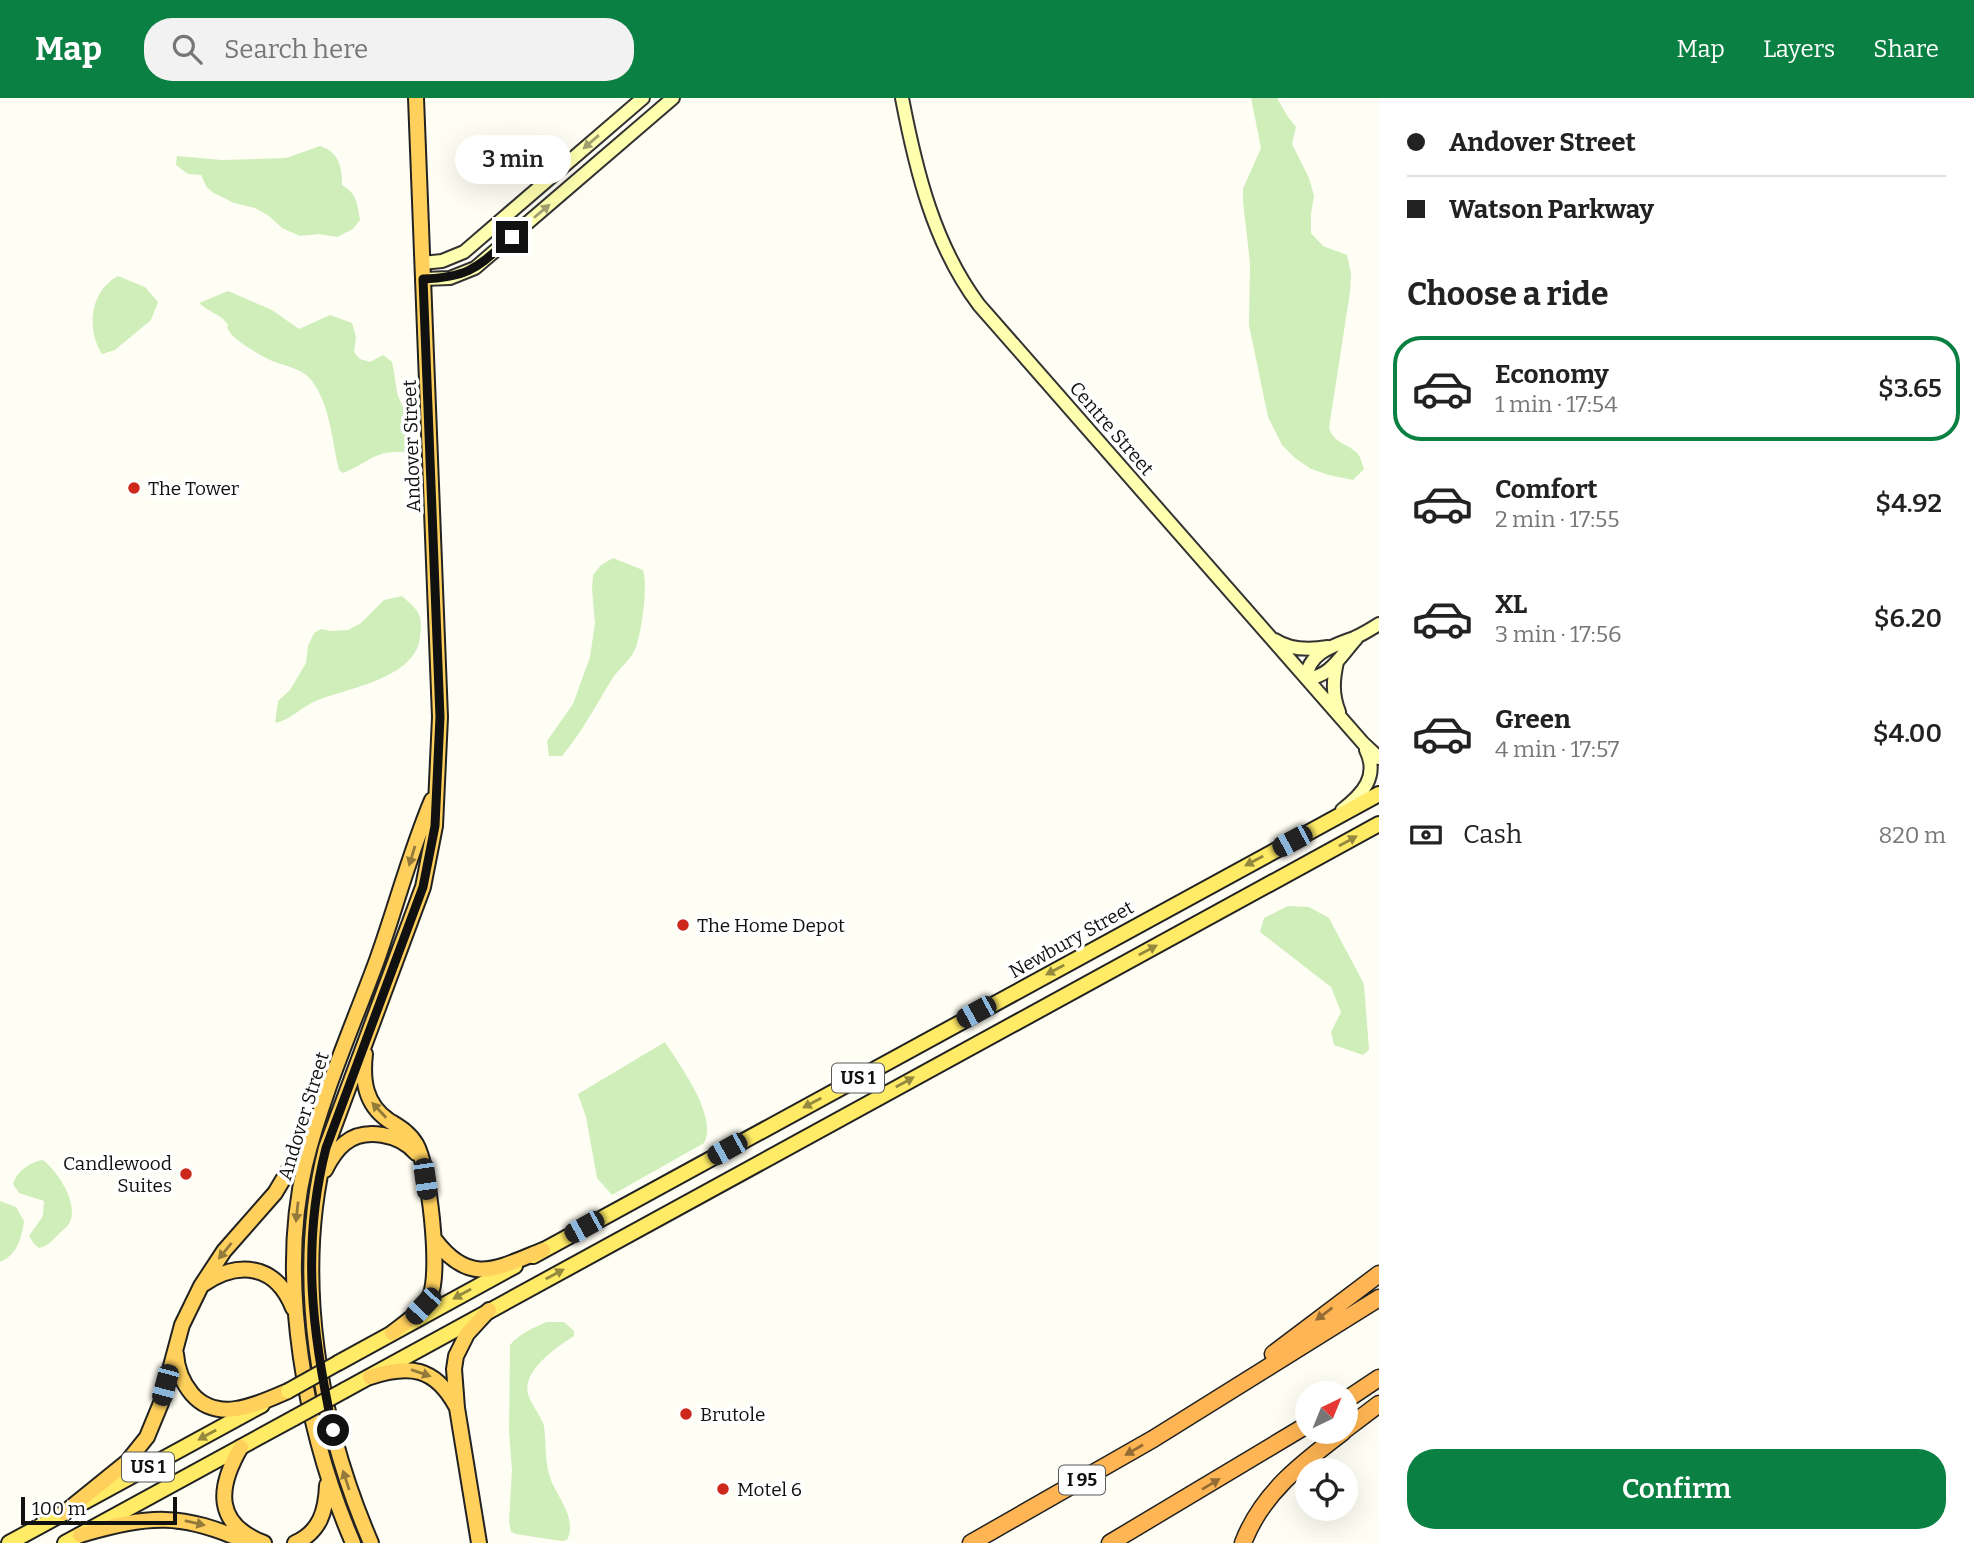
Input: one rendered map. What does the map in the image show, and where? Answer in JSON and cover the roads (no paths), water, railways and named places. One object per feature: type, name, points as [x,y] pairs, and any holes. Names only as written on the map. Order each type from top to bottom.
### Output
[{"type":"highway","name":"Andover Street","points":[[371,1542],[339,1457],[318,1351],[310,1285],[311,1235],[326,1148],[423,887],[435,826],[440,717],[416,98]]},
{"type":"highway","name":"Andover Street","points":[[353,1543],[323,1460],[296,1320],[294,1289],[297,1210],[305,1167],[320,1115],[435,792]]},
{"type":"highway","points":[[368,1033],[364,1074],[368,1095],[379,1113],[414,1140],[422,1159],[435,1240],[435,1278],[429,1297],[413,1316],[392,1333]]},
{"type":"highway","points":[[64,1513],[127,1462],[143,1443],[161,1403],[182,1325],[201,1286],[224,1251],[275,1193],[320,1115]]},
{"type":"highway","points":[[317,1191],[327,1167],[343,1144],[364,1134],[391,1137],[403,1142],[422,1159]]},
{"type":"highway","points":[[435,1240],[452,1260],[472,1269],[484,1270],[502,1266],[543,1250]]},
{"type":"highway","points":[[201,1286],[226,1272],[250,1269],[276,1281],[285,1291],[296,1320]]},
{"type":"highway","points":[[1193,1415],[1379,1273]]},
{"type":"highway","name":"I 95","points":[[971,1543],[1193,1415],[1379,1298]]},
{"type":"highway","points":[[479,1543],[457,1408],[456,1356],[467,1334],[489,1310]]},
{"type":"highway","points":[[175,1348],[179,1374],[186,1386],[194,1397],[217,1410],[244,1407],[288,1391]]},
{"type":"highway","points":[[370,1377],[396,1370],[420,1371],[440,1383],[457,1408]]},
{"type":"highway","points":[[1358,1392],[1379,1378]]},
{"type":"highway","points":[[1358,1420],[1379,1404]]},
{"type":"highway","points":[[1110,1543],[1295,1432]]},
{"type":"highway","points":[[1243,1543],[1257,1515],[1283,1480],[1327,1444]]},
{"type":"highway","points":[[241,1447],[225,1481],[225,1506],[238,1529],[264,1543]]},
{"type":"highway","points":[[295,1543],[313,1531],[321,1521],[327,1484],[323,1460]]},
{"type":"highway","points":[[80,1535],[136,1520],[168,1518],[203,1525],[249,1543]]},
{"type":"highway","points":[[467,1543],[475,1524]]},
{"type":"main road","points":[[422,263],[442,261],[464,251],[643,98]]},
{"type":"main road","points":[[423,279],[450,278],[475,268],[673,98]]},
{"type":"main road","name":"Centre Street","points":[[902,98],[918,171],[936,226],[962,282],[979,305],[1268,635],[1379,758]]},
{"type":"main road","points":[[1268,635],[1290,647],[1315,649],[1358,636],[1379,624]]},
{"type":"main road","points":[[1328,647],[1307,670],[1306,678],[1321,676],[1338,661],[1358,636]]},
{"type":"main road","points":[[1338,661],[1333,687],[1334,700],[1346,724]]},
{"type":"main road","points":[[1328,821],[1351,803],[1368,783],[1372,766],[1363,743]]},
{"type":"main road","name":"Newbury Street","points":[[9,1543],[1379,793]]},
{"type":"main road","name":"US 1","points":[[65,1543],[1379,824]]},
{"type":"place","name":"The Tower","points":[[134,488]]},
{"type":"place","name":"The Home Depot","points":[[683,925]]},
{"type":"place","name":"Candlewood Suites","points":[[186,1174]]},
{"type":"place","name":"Brutole","points":[[686,1414]]},
{"type":"place","name":"Motel 6","points":[[723,1489]]}]
